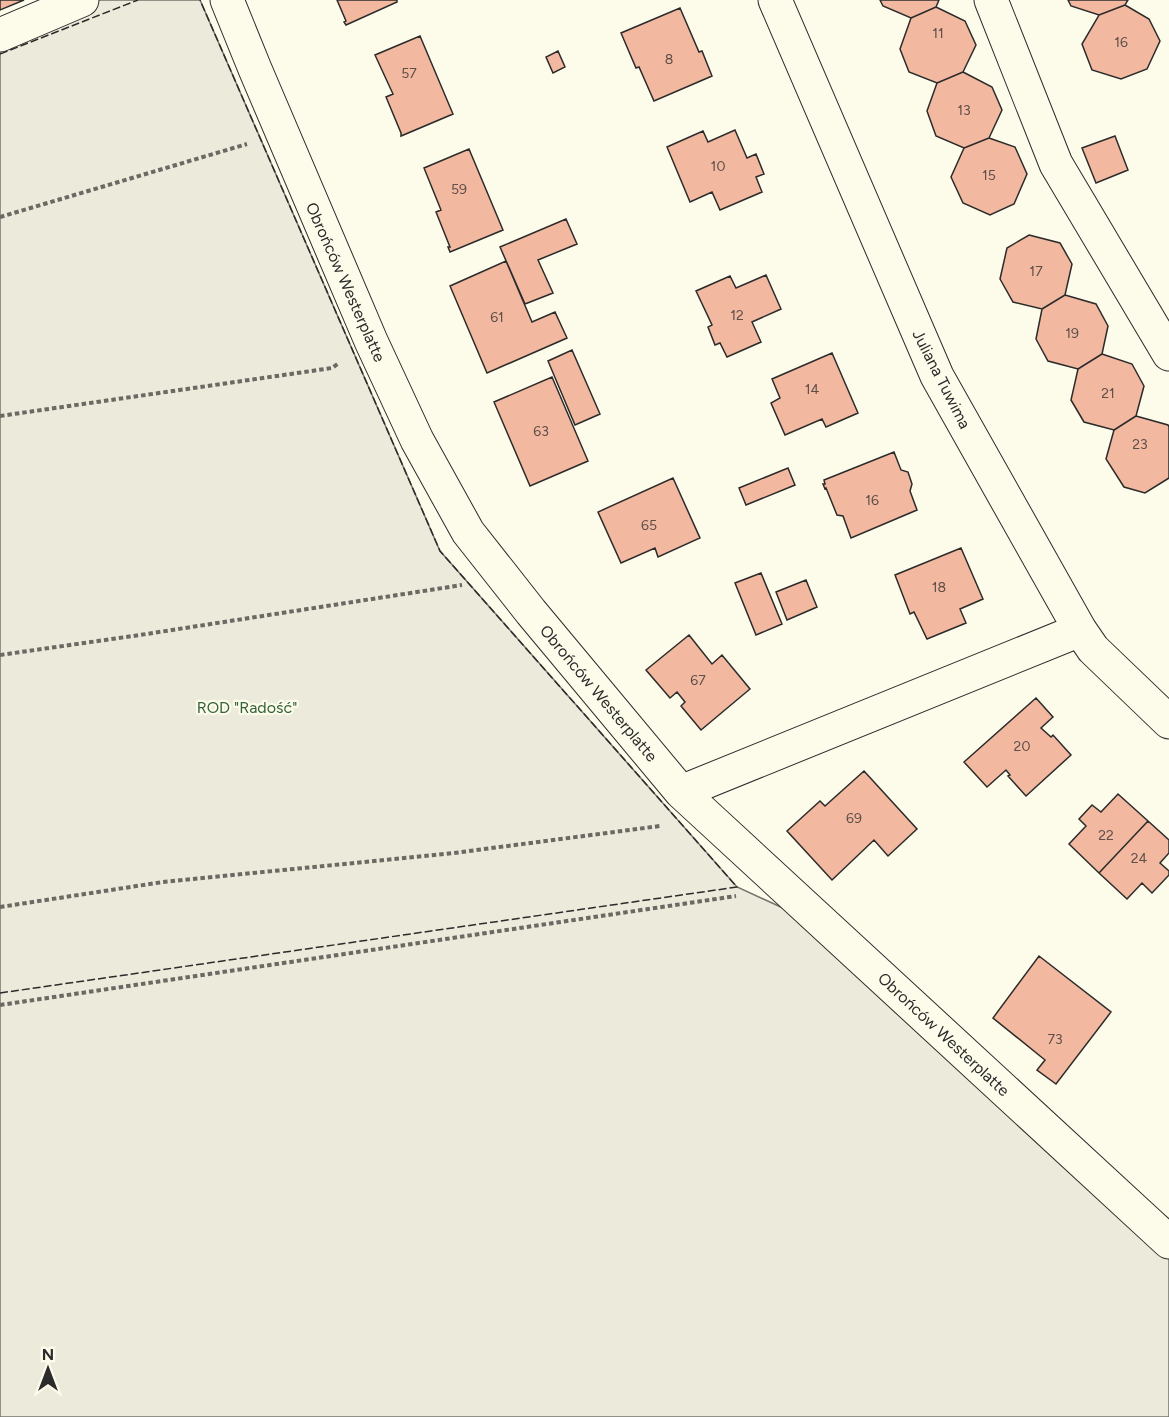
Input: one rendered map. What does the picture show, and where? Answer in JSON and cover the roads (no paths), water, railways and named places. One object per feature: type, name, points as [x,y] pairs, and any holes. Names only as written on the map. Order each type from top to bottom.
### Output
[{"type":"street","points":[[0,35],[82,0]]},
{"type":"street","name":"Obrońców Westerplatte","points":[[228,0],[371,341],[417,440],[468,532],[681,792],[1169,1242]]},
{"type":"street","name":"Juliana Tuwima","points":[[775,0],[937,376],[1080,630],[1093,649],[1169,722]]},
{"type":"street","points":[[991,0],[1056,164],[1169,354]]},
{"type":"street","points":[[681,792],[1080,630]]},
{"type":"park label","name":"ROD \"Radość\"","points":[[247,707]]}]
